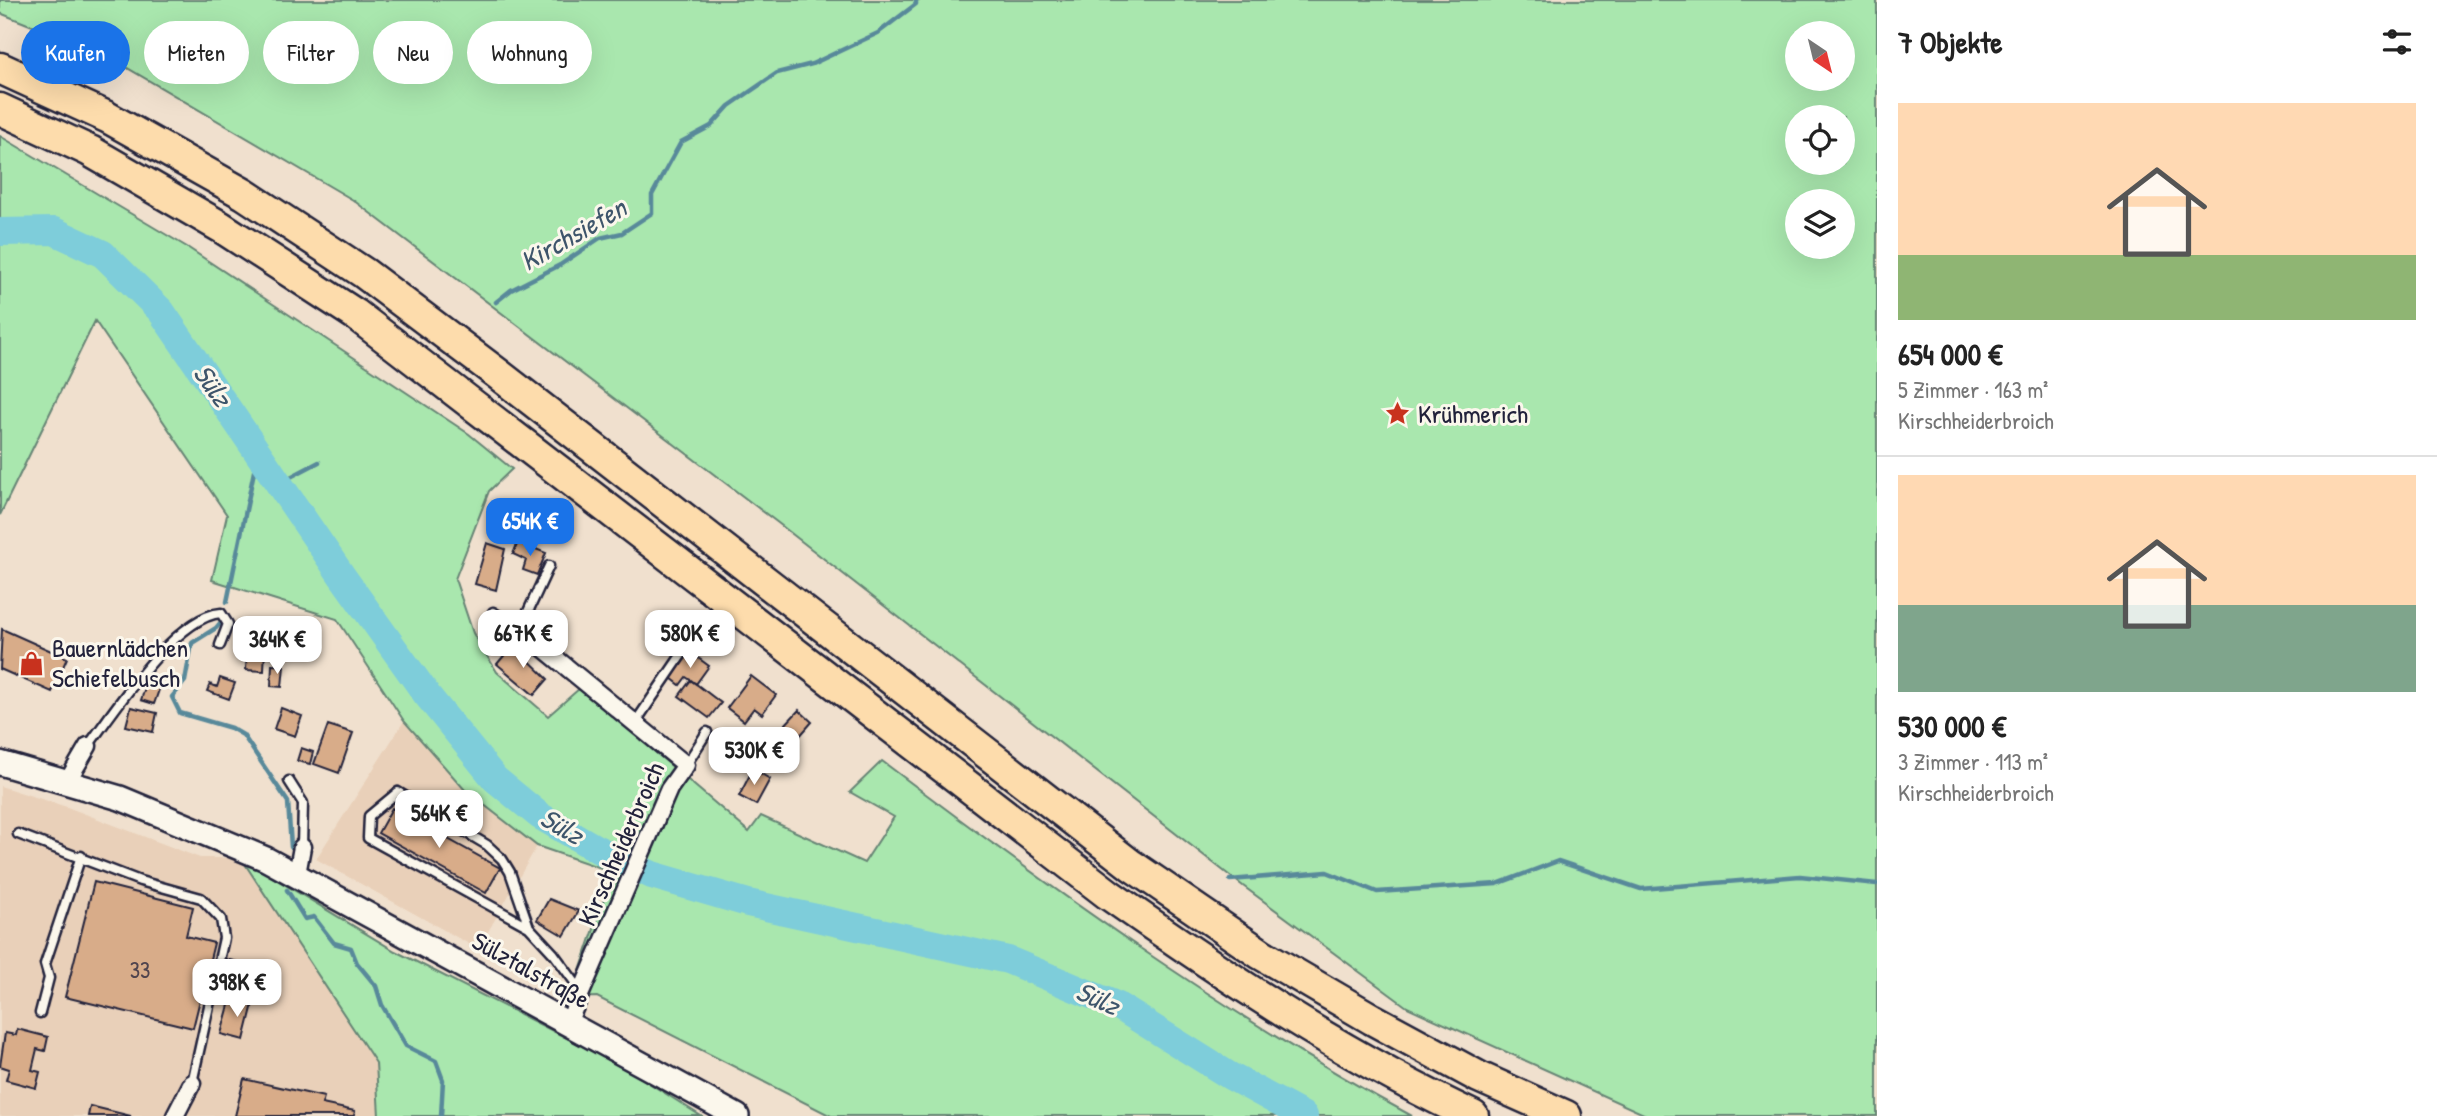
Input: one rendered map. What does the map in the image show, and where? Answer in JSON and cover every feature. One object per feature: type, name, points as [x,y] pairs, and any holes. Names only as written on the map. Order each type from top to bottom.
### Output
[{"type":"highway","points":[[0,68],[107,117],[244,194],[364,274],[498,374],[1131,865],[1261,954],[1479,1077],[1566,1116]]},
{"type":"highway","points":[[0,109],[90,151],[221,226],[345,307],[1108,894],[1237,984],[1350,1051],[1473,1116]]},
{"type":"main road","name":"Sülztalstraße","points":[[0,763],[169,816],[297,874],[737,1116]]},
{"type":"street","name":"Kirschheiderbroich","points":[[520,629],[686,765],[669,789],[568,1023]]},
{"type":"street","points":[[67,782],[88,746]]},
{"type":"street","points":[[297,874],[302,847]]},
{"type":"street","points":[[175,1116],[192,1083]]},
{"type":"lane","points":[[493,612],[520,629],[549,566]]},
{"type":"lane","points":[[88,746],[144,670],[184,632],[215,613],[221,613],[228,624],[220,645]]},
{"type":"lane","points":[[635,723],[686,648]]},
{"type":"lane","points":[[686,765],[707,732]]},
{"type":"lane","points":[[289,781],[303,803],[302,847]]},
{"type":"lane","points":[[529,927],[510,872],[502,859],[486,845],[398,792],[369,816],[368,838],[529,927],[554,954],[582,992]]},
{"type":"lane","points":[[18,834],[81,856],[140,881],[201,898],[216,912],[225,929],[192,1083]]},
{"type":"lane","points":[[40,1013],[49,978],[45,964],[81,856]]},
{"type":"lane","points":[[219,964],[255,972]]},
{"type":"shaded area","points":[[404,721],[465,790],[537,846],[478,949],[316,859]]},
{"type":"shaded area","points":[[0,786],[67,807],[200,858],[241,858],[376,1064],[379,1116],[0,1116]]},
{"type":"green space","points":[[0,0],[1877,0],[1877,1116],[1648,1116],[1407,1007],[1243,886],[778,523],[353,200],[155,84],[249,84],[249,21],[144,21],[144,78],[130,70],[130,21],[21,21],[0,13]]},
{"type":"green space","points":[[0,136],[187,247],[469,434],[512,469],[489,491],[455,579],[473,633],[497,672],[548,716],[580,688],[749,832],[761,816],[864,863],[894,817],[850,792],[882,761],[1075,903],[1207,993],[1342,1077],[1412,1116],[831,1116],[597,997],[571,998],[613,872],[537,846],[465,790],[404,721],[337,619],[212,580],[227,515],[95,321],[0,515]]},
{"type":"green space","points":[[241,858],[395,951],[622,1066],[701,1116],[379,1116],[376,1063]]},
{"type":"building","points":[[518,542],[546,553],[537,575],[523,570],[526,560],[513,554]]},
{"type":"building","points":[[487,543],[505,549],[496,590],[475,584]]},
{"type":"building","points":[[264,621],[274,622],[273,649],[247,648],[248,629],[263,630]]},
{"type":"building","points":[[676,624],[688,634],[677,648],[664,638]]},
{"type":"building","name":"Bauernlädchen Schiefelbusch","points":[[2,629],[67,658],[52,692],[0,669]]},
{"type":"building","points":[[513,645],[548,679],[534,695],[497,664]]},
{"type":"building","points":[[247,648],[265,648],[264,671],[246,670]]},
{"type":"building","points":[[690,652],[709,666],[696,684],[686,677],[680,685],[671,678]]},
{"type":"building","points":[[272,665],[284,666],[282,687],[271,686]]},
{"type":"building","points":[[751,676],[776,695],[762,714],[754,708],[744,721],[727,708]]},
{"type":"building","points":[[220,678],[235,683],[229,699],[207,691],[210,684],[217,687]]},
{"type":"building","points":[[148,679],[161,684],[154,704],[141,700]]},
{"type":"building","points":[[691,680],[721,703],[709,718],[679,696]]},
{"type":"building","points":[[131,707],[157,713],[153,732],[126,726]]},
{"type":"building","points":[[281,708],[302,716],[295,736],[274,729]]},
{"type":"building","points":[[799,710],[812,722],[798,738],[784,726]]},
{"type":"building","points":[[328,725],[353,733],[339,773],[314,764]]},
{"type":"building","points":[[301,748],[313,752],[310,764],[297,761]]},
{"type":"building","points":[[753,769],[770,779],[756,805],[739,796]]},
{"type":"building","points":[[392,808],[500,868],[486,893],[378,833]]},
{"type":"building","points":[[94,882],[193,907],[186,936],[214,943],[193,1028],[65,997]]},
{"type":"building","points":[[549,899],[579,911],[564,936],[537,920]]},
{"type":"building","points":[[231,998],[253,1004],[244,1040],[221,1034]]},
{"type":"building","points":[[17,1029],[48,1037],[45,1051],[37,1049],[32,1070],[40,1072],[36,1088],[6,1080],[9,1069],[0,1066],[5,1033],[16,1035]]},
{"type":"building","points":[[244,1079],[324,1097],[322,1104],[355,1111],[354,1116],[235,1116]]},
{"type":"building","points":[[90,1106],[131,1116],[88,1116]]},
{"type":"waterway","name":"Kirchsiefen","points":[[496,302],[511,290],[560,265],[600,238],[622,233],[652,213],[652,195],[681,142],[711,126],[729,106],[777,73],[812,64],[878,33],[916,4],[916,0]]},
{"type":"waterway","name":"Sülz","points":[[0,232],[54,231],[103,254],[161,311],[342,576],[427,695],[495,779],[540,816],[597,849],[652,875],[748,903],[1008,960],[1118,1006],[1230,1076],[1304,1116]]},
{"type":"waterway","points":[[227,602],[258,452]]},
{"type":"waterway","name":"Kirchsiefen","points":[[279,483],[319,462]]},
{"type":"waterway","points":[[221,622],[192,643],[185,681],[172,697],[180,713],[231,728],[243,735],[288,802],[291,847]]},
{"type":"waterway","points":[[1230,880],[1327,872],[1377,892],[1497,884],[1558,861],[1641,889],[1800,876],[1877,884]]},
{"type":"waterway","points":[[287,890],[305,919],[314,917],[334,943],[351,948],[357,963],[376,986],[382,1005],[406,1046],[436,1061],[443,1080],[441,1116]]},
{"type":"place","name":"Krühmerich","points":[[1398,414]]},
{"type":"place","name":"Bauernlädchen Schiefelbusch","points":[[32,663]]}]
